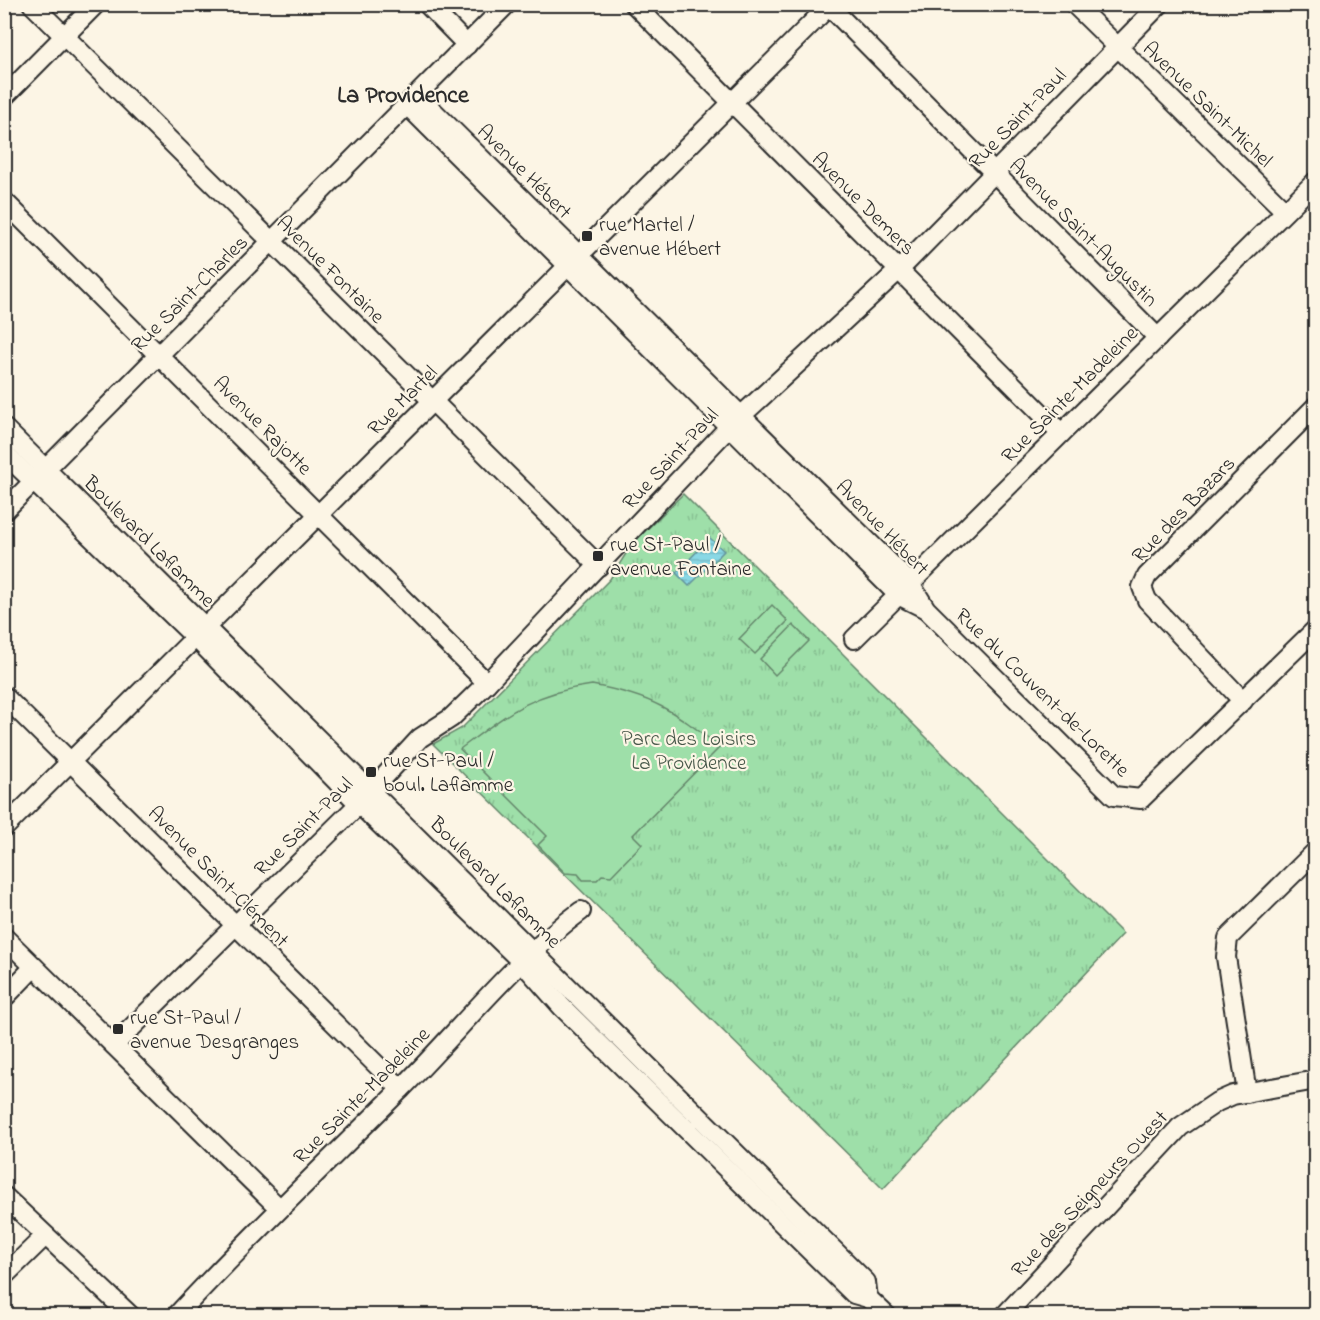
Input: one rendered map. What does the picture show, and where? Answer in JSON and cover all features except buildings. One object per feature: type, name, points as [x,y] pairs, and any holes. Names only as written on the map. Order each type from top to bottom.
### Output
[{"type":"street","name":"Avenue Fontaine","points":[[32,4],[599,566]]},
{"type":"street","points":[[4,97],[96,4]]},
{"type":"street","points":[[427,4],[467,45]]},
{"type":"street","name":"Rue Saint-Charles","points":[[4,511],[507,4]]},
{"type":"street","name":"Avenue Demers","points":[[634,4],[1061,433]]},
{"type":"street","name":"Avenue Saint-Michel","points":[[1074,4],[1285,212]]},
{"type":"street","name":"Rue Saint-Paul","points":[[114,1045],[365,797],[420,738],[451,718],[487,683],[736,421],[899,270],[1160,4]]},
{"type":"street","name":"Rue Martel","points":[[4,828],[733,104],[829,5]]},
{"type":"street","name":"Avenue Saint-Augustin","points":[[829,5],[1158,338]]},
{"type":"street","name":"Avenue Hébert","points":[[412,100],[926,609]]},
{"type":"street","name":"Rue Sainte-Madeleine","points":[[854,639],[1316,181]]},
{"type":"street","name":"Avenue Rajotte","points":[[4,201],[487,683]]},
{"type":"street","name":"Rue des Bazars","points":[[1243,701],[1147,600],[1142,587],[1147,576],[1316,406]]},
{"type":"street","name":"Boulevard Laflamme","points":[[4,428],[39,476],[528,957],[866,1282],[868,1298],[887,1316]]},
{"type":"street","name":"Boulevard Laflamme","points":[[4,453],[39,476]]},
{"type":"street","name":"Rue du Couvent-de-Lorette","points":[[926,609],[1114,796],[1141,799],[1316,629]]},
{"type":"street","name":"Avenue Saint-Clément","points":[[4,696],[401,1089]]},
{"type":"street","points":[[1247,1093],[1226,957],[1228,938],[1316,851]]},
{"type":"street","name":"Rue Sainte-Madeleine","points":[[176,1316],[279,1208],[401,1089],[546,938],[581,911]]},
{"type":"street","points":[[4,937],[279,1208]]},
{"type":"street","points":[[4,998],[34,967]]},
{"type":"street","name":"Rue des Seigneurs Ouest","points":[[1004,1316],[1180,1127],[1217,1102],[1247,1093],[1316,1080]]},
{"type":"street","points":[[4,1196],[131,1316]]},
{"type":"street","points":[[4,1276],[45,1236]]},
{"type":"green space","name":"Parc des Loisirs La Providence","points":[[683,494],[1123,934],[883,1189],[433,744],[462,728],[610,579],[632,544]]},
{"type":"green space","points":[[772,605],[788,621],[755,654],[739,639]]},
{"type":"green space","points":[[793,625],[809,641],[775,675],[760,659]]},
{"type":"green space","points":[[592,685],[631,694],[661,706],[720,747],[633,835],[642,844],[611,876],[602,875],[597,880],[583,880],[578,874],[565,873],[538,845],[547,836],[460,749],[506,715],[521,707],[552,693]]},
{"type":"water","points":[[710,538],[724,551],[689,586],[676,573]]},
{"type":"place","name":"rue Martel / avenue Hébert","points":[[587,236]]},
{"type":"place","name":"rue St-Paul / avenue Fontaine","points":[[598,556]]},
{"type":"place","name":"rue St-Paul / boul. Laflamme","points":[[371,772]]},
{"type":"place","name":"rue St-Paul / avenue Desgranges","points":[[118,1029]]},
{"type":"district","name":"La Providence","points":[[403,94]]}]
